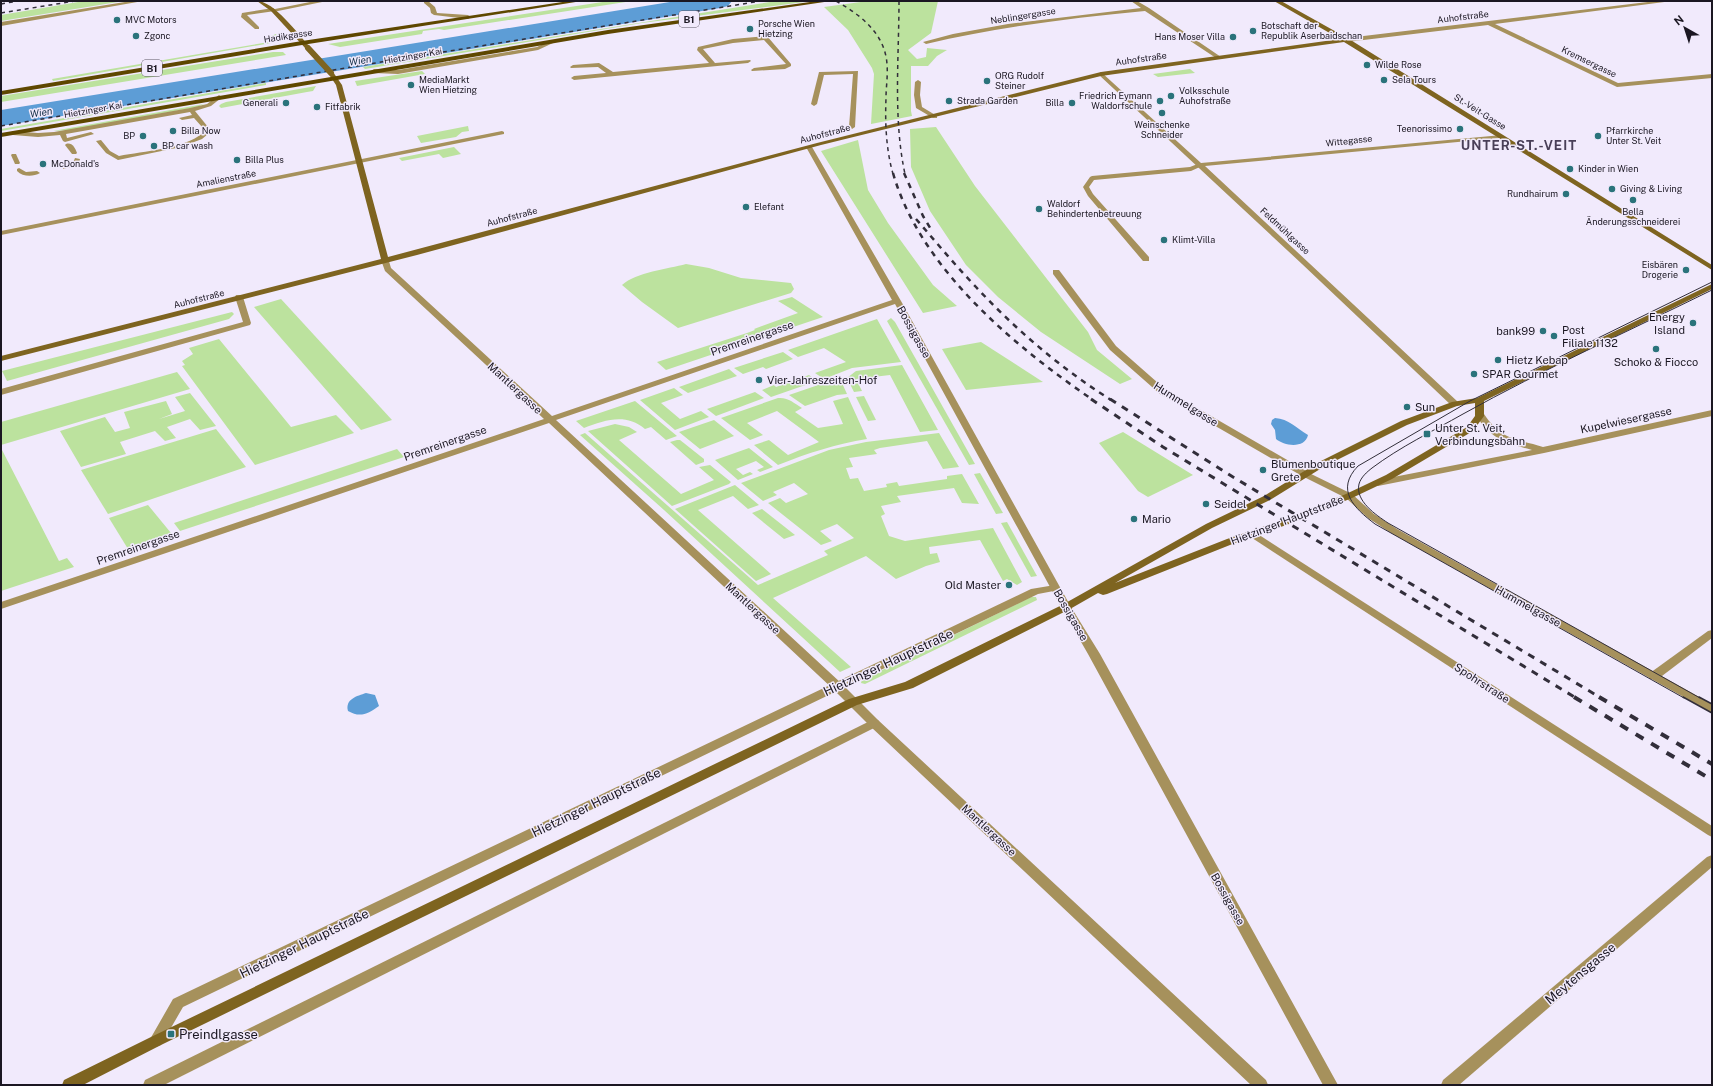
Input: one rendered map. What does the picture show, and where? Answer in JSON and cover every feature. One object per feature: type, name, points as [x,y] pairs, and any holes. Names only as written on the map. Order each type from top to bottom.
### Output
[{"type":"main road","name":"Hadikgasse","points":[[1,93],[302,43],[579,1]]},
{"type":"main road","name":"B1","points":[[551,42],[681,20],[828,1]]},
{"type":"main road","name":"Hietzinger Kai","points":[[1,135],[219,97],[333,75],[372,72]]},
{"type":"street","points":[[1,24],[140,1]]},
{"type":"street","points":[[260,1],[272,10],[333,75]]},
{"type":"street","points":[[256,28],[244,17],[244,14],[324,1]]},
{"type":"street","points":[[1134,1],[1218,57]]},
{"type":"street","name":"St.-Veit-Gasse","points":[[1277,1],[1346,40],[1712,268]]},
{"type":"street","name":"Auhofstraße","points":[[1,358],[385,260],[809,147],[936,117],[1101,74],[1346,40],[1668,1]]},
{"type":"street","points":[[426,2],[433,8],[433,12],[436,14],[468,17]]},
{"type":"street","points":[[427,11],[433,8]]},
{"type":"street","name":"Neblingergasse","points":[[926,42],[982,30],[1040,21],[1147,9]]},
{"type":"street","name":"Kremsergasse","points":[[1488,23],[1617,85],[1712,76]]},
{"type":"street","points":[[714,65],[700,50],[700,48],[733,41],[764,38],[767,38],[789,65],[785,67],[754,70]]},
{"type":"street","points":[[372,72],[398,72],[448,64],[538,48],[551,42]]},
{"type":"street","points":[[574,78],[748,61]]},
{"type":"street","points":[[573,67],[599,65],[611,74]]},
{"type":"street","points":[[814,104],[821,73],[856,72],[852,127]]},
{"type":"street","name":"Feldmühlgasse","points":[[1101,74],[1455,404]]},
{"type":"street","name":"Mantlergasse","points":[[333,75],[339,85],[388,269],[837,686],[874,723],[1261,1085]]},
{"type":"street","points":[[918,82],[917,95],[919,108],[936,117]]},
{"type":"street","points":[[13,133],[38,135],[85,129],[191,110],[208,105],[219,97]]},
{"type":"street","points":[[85,129],[99,141],[108,152],[118,158],[186,144],[202,138],[206,133],[205,126],[191,110]]},
{"type":"street","points":[[62,133],[65,140],[196,116]]},
{"type":"street","name":"Amalienstraße","points":[[1,233],[502,133]]},
{"type":"street","name":"Wittegasse","points":[[1146,259],[1090,195],[1086,187],[1087,183],[1092,178],[1190,168],[1200,165],[1500,136]]},
{"type":"street","points":[[99,141],[108,139]]},
{"type":"street","points":[[65,168],[76,164],[76,156],[72,148],[68,145]]},
{"type":"street","name":"Bossigasse","points":[[809,147],[897,301],[1055,588],[1094,654],[1331,1085]]},
{"type":"street","points":[[14,155],[21,172],[26,174],[37,173]]},
{"type":"street","name":"Hummelgasse","points":[[1056,272],[1113,348],[1163,392],[1305,474],[1354,499],[1371,516],[1394,531],[1712,709]]},
{"type":"street","name":"Hietzinger Hauptstraße","points":[[69,1085],[156,1041],[853,702],[909,685],[1066,607],[1209,526],[1267,498],[1322,464],[1404,424],[1455,404],[1479,400],[1712,286]]},
{"type":"street","points":[[1,392],[247,323],[239,297]]},
{"type":"street","name":"Premreinergasse","points":[[1,606],[897,301]]},
{"type":"street","points":[[1479,400],[1481,416]]},
{"type":"street","name":"Kupelwiesergasse","points":[[1378,483],[1544,450],[1712,413]]},
{"type":"street","name":"Hietzinger Hauptstraße","points":[[1066,607],[1349,496],[1378,483],[1470,429],[1481,416]]},
{"type":"street","name":"Kupelwiesergasse","points":[[1481,416],[1486,425],[1498,434],[1521,444],[1544,450]]},
{"type":"street","name":"Spohrstraße","points":[[1253,534],[1712,832]]},
{"type":"street","name":"Hietzinger Hauptstraße","points":[[156,1041],[178,1003],[1035,591],[1055,588]]},
{"type":"street","points":[[1654,676],[1712,633]]},
{"type":"street","points":[[150,1085],[874,723]]},
{"type":"street","name":"Meytensgasse","points":[[1448,1085],[1712,860]]},
{"type":"green space","points":[[84,1],[124,1],[1,21],[1,15]]},
{"type":"green space","points":[[609,1],[632,1],[444,30],[439,29],[423,31],[422,34],[340,47],[328,44]]},
{"type":"green space","points":[[776,1],[812,1],[642,23],[365,69],[363,67]]},
{"type":"green space","points":[[868,1],[938,1],[931,33],[908,50],[917,59],[926,57],[927,48],[947,50],[937,56],[928,66],[911,66],[912,116],[871,124],[874,74],[872,68],[848,30],[824,7]]},
{"type":"green space","points":[[276,34],[279,39],[271,43],[53,81],[52,79],[269,42],[266,38]]},
{"type":"green space","points":[[273,52],[283,52],[286,55],[1,102],[1,96]]},
{"type":"green space","points":[[1190,69],[1195,73],[1158,77],[1153,74]]},
{"type":"green space","points":[[422,71],[425,74],[357,86],[355,81]]},
{"type":"green space","points":[[266,83],[266,85],[1,131],[1,129]]},
{"type":"green space","points":[[316,86],[313,91],[221,108],[219,106],[226,102]]},
{"type":"green space","points":[[204,104],[197,107],[71,130],[53,131]]},
{"type":"green space","points":[[468,126],[469,131],[462,132],[456,137],[421,143],[417,136]]},
{"type":"green space","points":[[936,127],[975,186],[1088,332],[1097,350],[1132,379],[1120,384],[1041,332],[998,297],[966,265],[930,211],[911,167],[910,129]]},
{"type":"green space","points":[[858,140],[868,190],[888,223],[933,285],[957,306],[923,313],[821,151]]},
{"type":"green space","points":[[454,147],[461,154],[443,158],[439,154],[402,161],[399,158]]},
{"type":"green space","points":[[686,264],[709,268],[741,278],[791,283],[794,289],[791,293],[678,328],[642,302],[622,285],[635,277],[644,274]]},
{"type":"green space","points":[[792,297],[823,317],[666,370],[657,362],[747,333],[798,313],[778,301]]},
{"type":"green space","points":[[281,299],[392,420],[361,430],[254,307]]},
{"type":"green space","points":[[232,312],[234,314],[229,319],[7,381],[2,371]]},
{"type":"green space","points":[[891,318],[895,322],[975,464],[969,465],[887,321]]},
{"type":"green space","points":[[877,319],[901,362],[852,368],[824,379],[815,373],[846,362],[824,348],[798,357],[788,350]]},
{"type":"green space","points":[[219,339],[291,427],[336,415],[354,433],[255,465],[182,366],[185,365],[182,361],[193,354],[189,348]]},
{"type":"green space","points":[[981,342],[1043,382],[966,390],[942,349]]},
{"type":"green space","points":[[783,352],[793,359],[766,369],[763,367],[743,374],[734,368]]},
{"type":"green space","points":[[902,365],[938,430],[920,432],[890,375],[856,379],[862,391],[854,392],[847,378],[856,371]]},
{"type":"green space","points":[[729,369],[737,376],[688,393],[679,387]]},
{"type":"green space","points":[[177,372],[190,389],[1,445],[1,422]]},
{"type":"green space","points":[[809,375],[817,381],[771,397],[762,390],[774,385],[776,387]]},
{"type":"green space","points":[[830,381],[842,383],[847,394],[837,395],[805,406],[789,395]]},
{"type":"green space","points":[[674,388],[683,395],[661,403],[680,419],[701,411],[709,417],[675,430],[640,400]]},
{"type":"green space","points":[[755,392],[764,398],[716,416],[707,409]]},
{"type":"green space","points":[[190,393],[216,426],[200,430],[190,419],[167,427],[176,438],[165,441],[155,431],[120,442],[126,454],[81,467],[60,431],[105,417],[115,432],[130,428],[124,412],[166,401],[172,414],[159,419],[185,411],[175,397]]},
{"type":"green space","points":[[864,396],[876,420],[868,421],[856,397]]},
{"type":"green space","points":[[848,397],[867,439],[822,449],[778,465],[754,445],[769,440],[788,455],[819,442],[777,411],[747,423],[763,435],[750,440],[721,418],[778,398],[785,398],[802,408],[795,412],[818,428],[843,424],[833,401]]},
{"type":"green space","points":[[635,401],[677,436],[666,440],[651,427],[645,429],[630,421],[608,421],[584,428],[576,421]]},
{"type":"green space","points":[[714,420],[734,436],[700,449],[679,432]]},
{"type":"green space","points":[[615,424],[629,427],[637,432],[619,440],[681,494],[714,480],[699,467],[710,465],[731,482],[672,506],[588,431]]},
{"type":"green space","points":[[216,429],[246,467],[108,514],[81,470]]},
{"type":"green space","points":[[1123,432],[1193,475],[1148,497],[1138,491],[1099,443]]},
{"type":"green space","points":[[585,433],[758,585],[828,555],[824,551],[854,538],[837,524],[820,531],[832,541],[821,545],[768,503],[780,498],[786,503],[808,494],[794,483],[773,492],[777,495],[763,501],[741,483],[829,450],[866,442],[939,433],[959,467],[943,469],[927,441],[880,448],[874,450],[877,454],[849,458],[853,467],[846,468],[850,479],[858,478],[864,491],[887,487],[886,484],[897,482],[899,486],[947,479],[947,476],[962,474],[979,504],[962,503],[954,488],[897,496],[901,502],[881,506],[885,514],[881,516],[889,536],[905,541],[993,528],[1022,582],[1017,585],[1007,579],[1003,581],[980,540],[929,547],[930,554],[937,553],[940,562],[926,566],[896,579],[866,556],[773,598],[851,667],[840,672],[580,435]]},
{"type":"green space","points":[[680,440],[704,459],[704,462],[696,465],[670,442]]},
{"type":"green space","points":[[1,448],[59,561],[67,558],[74,567],[1,591]]},
{"type":"green space","points":[[749,448],[773,467],[760,472],[757,470],[764,467],[756,461],[736,469],[743,475],[750,472],[753,474],[738,480],[715,460]]},
{"type":"green space","points":[[397,449],[404,457],[180,531],[174,523]]},
{"type":"green space","points":[[980,473],[1003,513],[996,514],[974,474]]},
{"type":"green space","points":[[735,485],[759,505],[748,509],[733,496],[698,510],[771,574],[756,581],[675,509]]},
{"type":"green space","points":[[148,505],[171,533],[128,549],[109,518]]},
{"type":"green space","points":[[762,509],[795,535],[784,539],[752,513]]},
{"type":"green space","points":[[1007,522],[1037,576],[1031,577],[1001,523]]},
{"type":"green space","points":[[1031,597],[1036,597],[1037,600],[865,684],[861,683],[862,680]]},
{"type":"water","points":[[1275,418],[1288,422],[1308,435],[1303,443],[1289,445],[1276,439],[1275,430],[1271,424],[1272,420]]},
{"type":"water","points":[[366,693],[375,695],[379,706],[360,715],[348,711],[348,704],[352,699]]},
{"type":"waterway","name":"Wien","points":[[1,118],[720,1]]},
{"type":"tram line","points":[[1684,698],[1375,524],[1354,505],[1348,491],[1348,483],[1351,475],[1358,466],[1470,401],[1712,282]]},
{"type":"tram line","points":[[1700,698],[1388,523],[1363,502],[1360,496],[1359,484],[1368,471],[1383,460],[1494,397],[1587,350],[1712,290]]},
{"type":"tram line","points":[[1683,697],[1712,713]]},
{"type":"tram line","points":[[1699,697],[1712,704]]},
{"type":"railway","points":[[1,4],[18,1]]},
{"type":"railway","points":[[1,13],[75,1]]},
{"type":"railway","points":[[1,126],[381,62],[761,1]]},
{"type":"railway","points":[[836,1],[863,19],[882,43],[887,64],[886,136],[893,174]]},
{"type":"railway","points":[[899,1],[898,110],[901,153],[905,174]]},
{"type":"railway","points":[[893,173],[906,208],[925,241],[947,272],[974,302],[1002,329],[1032,355],[1093,400]]},
{"type":"railway","points":[[904,173],[923,216],[932,231]]},
{"type":"railway","points":[[916,219],[968,279],[1023,333],[1057,362],[1111,400]]},
{"type":"railway","points":[[1091,399],[1163,447],[1576,698]]},
{"type":"railway","points":[[1110,399],[1233,477],[1601,698]]},
{"type":"railway","points":[[1574,697],[1712,780]]},
{"type":"railway","points":[[1599,697],[1712,764]]},
{"type":"place","name":"MVC Motors","points":[[117,20]]},
{"type":"place","name":"Porsche Wien Hietzing","points":[[750,29]]},
{"type":"place","name":"Botschaft der Republik Aserbaidschan","points":[[1253,31]]},
{"type":"place","name":"Zgonc","points":[[136,36]]},
{"type":"place","name":"Hans Moser Villa","points":[[1233,37]]},
{"type":"place","name":"Wilde Rose","points":[[1367,65]]},
{"type":"place","name":"Sela Tours","points":[[1384,80]]},
{"type":"place","name":"ORG Rudolf Steiner","points":[[987,81]]},
{"type":"place","name":"MediaMarkt Wien Hietzing","points":[[411,85]]},
{"type":"place","name":"Volksschule Auhofstraße","points":[[1171,96]]},
{"type":"place","name":"Strada Garden","points":[[949,101]]},
{"type":"place","name":"Friedrich Eymann Waldorfschule","points":[[1160,101]]},
{"type":"place","name":"Generali","points":[[286,103]]},
{"type":"place","name":"Billa","points":[[1072,103]]},
{"type":"place","name":"Fitfabrik","points":[[317,107]]},
{"type":"place","name":"Weinschenke Schneider","points":[[1162,113]]},
{"type":"place","name":"Teenorissimo","points":[[1460,129]]},
{"type":"place","name":"Billa Now","points":[[173,131]]},
{"type":"place","name":"BP","points":[[143,136]]},
{"type":"place","name":"Pfarrkirche Unter St. Veit","points":[[1598,136]]},
{"type":"place","name":"BP car wash","points":[[154,146]]},
{"type":"place","name":"Billa Plus","points":[[237,160]]},
{"type":"place","name":"McDonald's","points":[[43,164]]},
{"type":"place","name":"Kinder in Wien","points":[[1570,169]]},
{"type":"place","name":"Giving & Living","points":[[1612,189]]},
{"type":"place","name":"Rundhairum","points":[[1566,194]]},
{"type":"place","name":"Bella Änderungsschneiderei","points":[[1633,200]]},
{"type":"place","name":"Elefant","points":[[746,207]]},
{"type":"place","name":"Waldorf Behindertenbetreuung","points":[[1039,209]]},
{"type":"place","name":"Klimt-Villa","points":[[1164,240]]},
{"type":"place","name":"Eisbären Drogerie","points":[[1686,270]]},
{"type":"place","name":"Energy Island","points":[[1693,323]]},
{"type":"place","name":"bank99","points":[[1543,331]]},
{"type":"place","name":"Post Filiale 1132","points":[[1554,336]]},
{"type":"place","name":"Schoko & Fiocco","points":[[1656,349]]},
{"type":"place","name":"Hietz Kebap","points":[[1498,360]]},
{"type":"place","name":"SPAR Gourmet","points":[[1474,374]]},
{"type":"place","name":"Vier-Jahreszeiten-Hof","points":[[759,380]]},
{"type":"place","name":"Sun","points":[[1407,407]]},
{"type":"place","name":"Unter St. Veit, Verbindungsbahn","points":[[1427,434]]},
{"type":"place","name":"Blumenboutique Grete","points":[[1263,470]]},
{"type":"place","name":"Seidel","points":[[1206,504]]},
{"type":"place","name":"Mario","points":[[1134,519]]},
{"type":"place","name":"Old Master","points":[[1009,585]]},
{"type":"place","name":"Preindlgasse","points":[[171,1034]]},
{"type":"district","name":"UNTER-ST.-VEIT","points":[[1519,145]]}]
